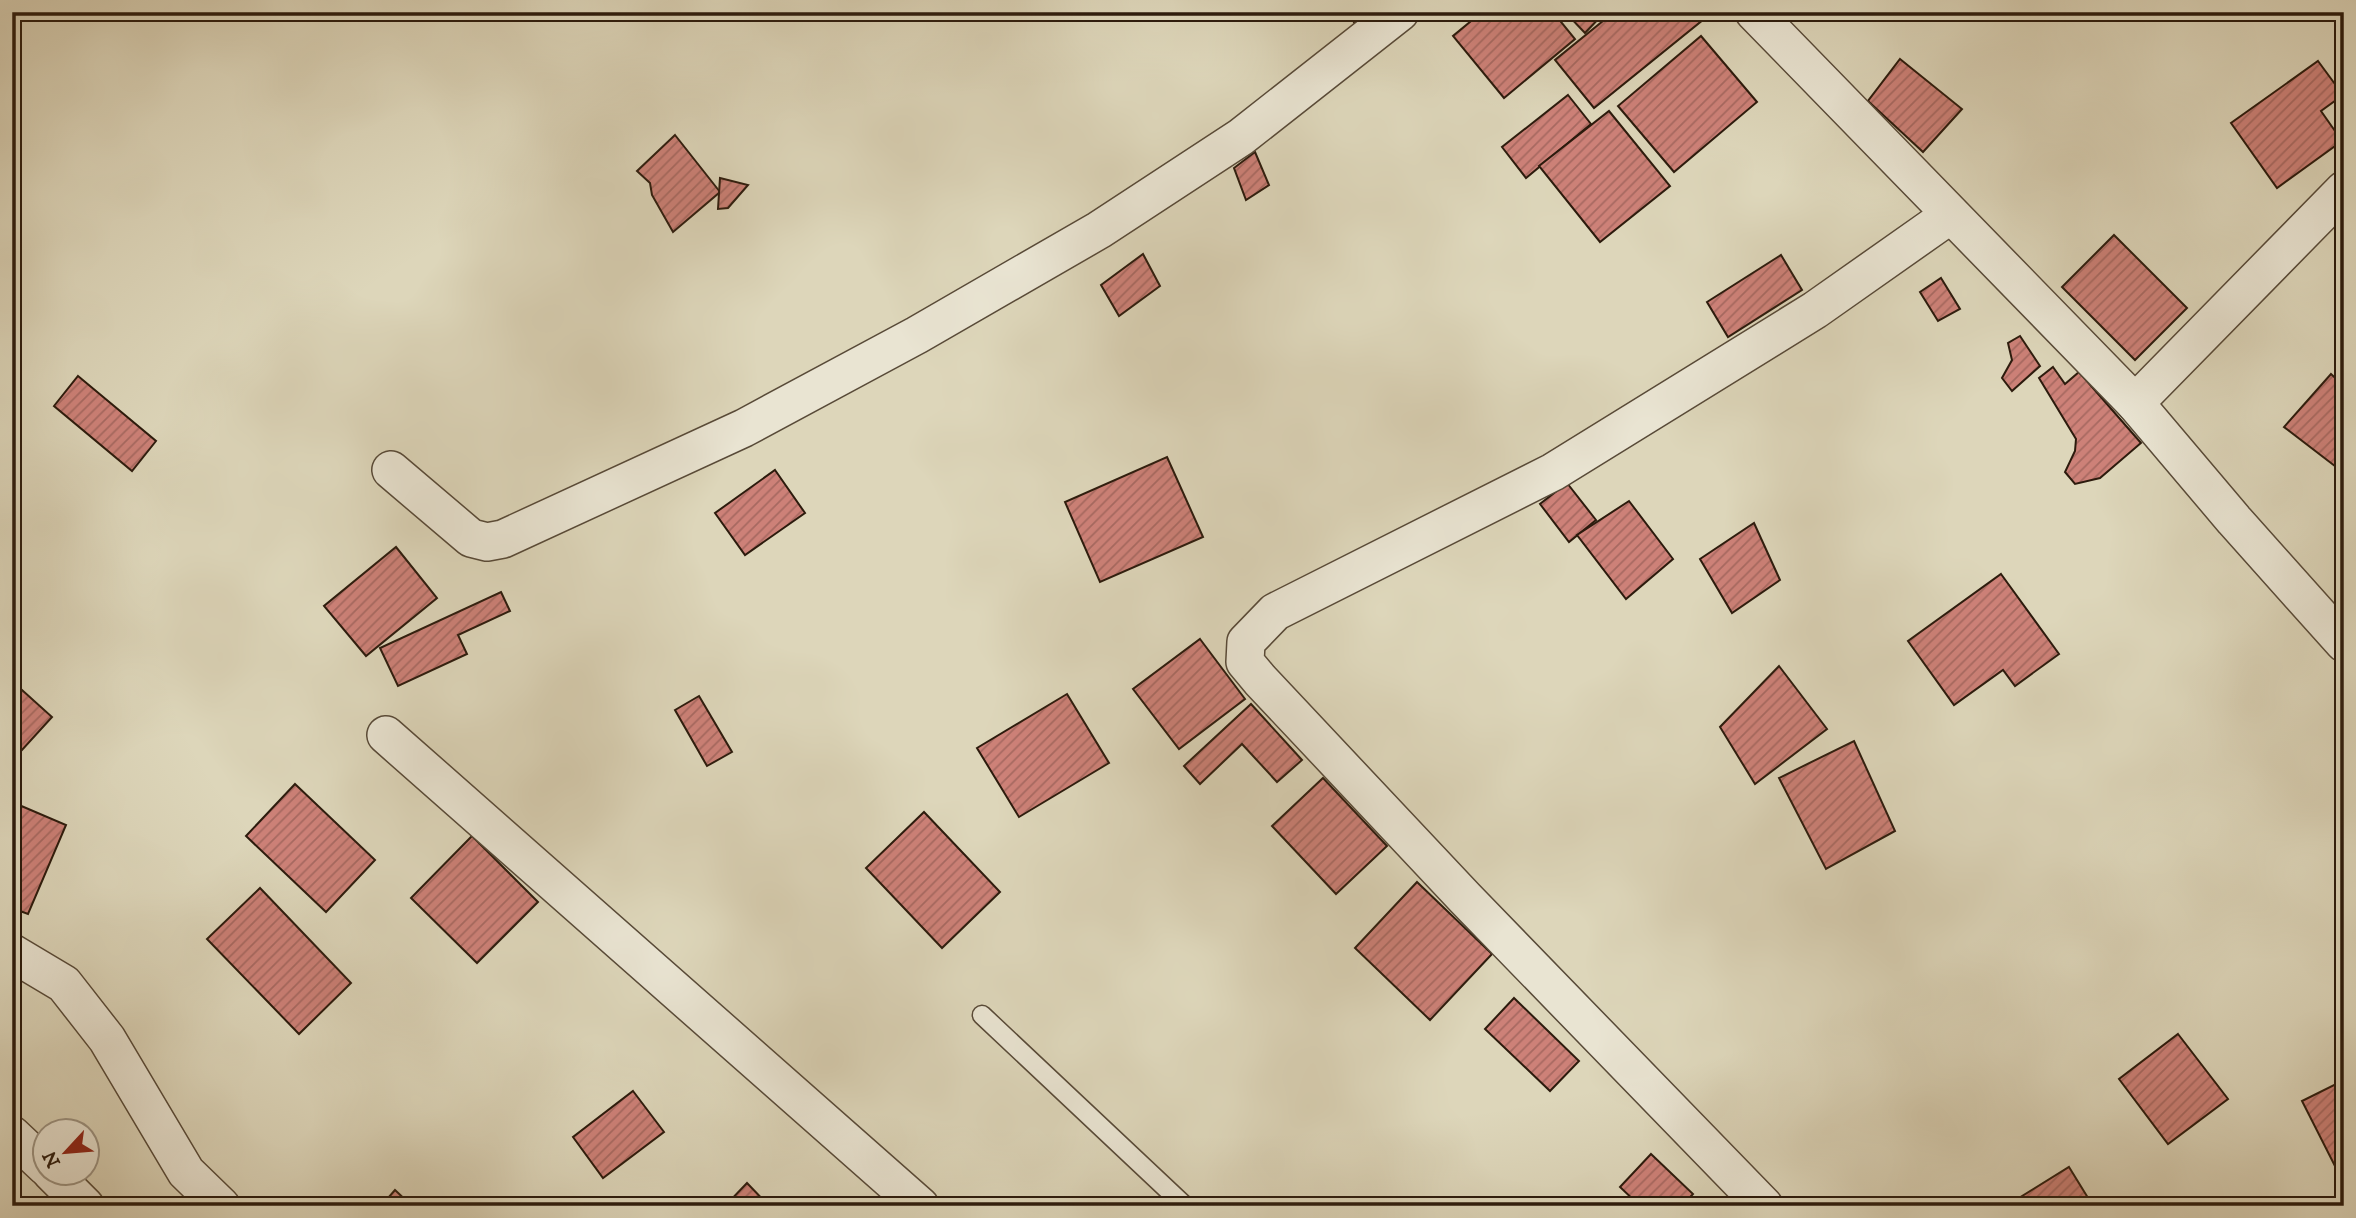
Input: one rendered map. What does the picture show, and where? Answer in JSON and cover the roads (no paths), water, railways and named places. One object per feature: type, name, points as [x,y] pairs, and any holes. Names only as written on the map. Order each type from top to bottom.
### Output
[{"type":"street","points":[[391,470],[471,538],[486,542],[503,539],[744,428],[917,335],[1099,230],[1241,136],[1400,12]]},
{"type":"street","points":[[1754,12],[2135,403],[2234,520],[2344,643]]},
{"type":"street","points":[[2135,403],[2344,190]]},
{"type":"street","points":[[1764,1206],[1465,898],[1260,680],[1245,662],[1246,642],[1275,612],[1553,472],[1815,310],[1950,215]]},
{"type":"street","points":[[386,735],[920,1206]]},
{"type":"street","points":[[12,953],[64,984],[107,1039],[186,1172],[221,1206]]},
{"type":"street","points":[[12,1135],[32,1154]]},
{"type":"street","points":[[65,1186],[85,1206]]},
{"type":"lane","points":[[982,1015],[1185,1206]]}]
